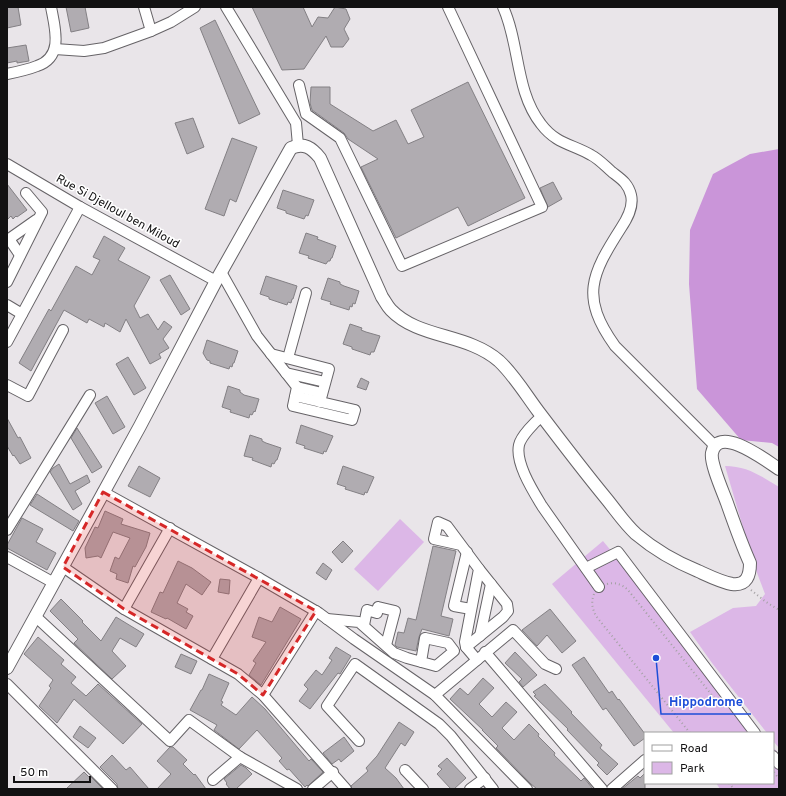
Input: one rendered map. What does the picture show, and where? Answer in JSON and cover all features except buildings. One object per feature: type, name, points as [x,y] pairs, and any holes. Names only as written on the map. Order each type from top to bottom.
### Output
[{"type":"main road","points":[[7,668],[63,567],[219,276],[292,148],[298,145],[306,146],[314,150],[320,158],[382,297],[390,309],[410,324],[469,343],[484,350],[499,362],[514,379],[575,460],[636,534],[657,550],[686,566],[730,583],[743,583],[748,579],[750,563],[719,482],[712,459],[712,453],[716,446],[721,443],[727,441],[733,442],[745,447],[779,469]]},
{"type":"street","points":[[7,74],[42,64],[51,56],[55,49],[57,38],[51,7]]},
{"type":"street","points":[[144,7],[151,31]]},
{"type":"street","points":[[55,49],[84,51],[96,50],[114,45],[171,22],[195,7]]},
{"type":"street","points":[[226,7],[296,122],[298,145]]},
{"type":"street","points":[[299,84],[306,114],[340,138],[402,266],[542,207],[448,7]]},
{"type":"street","points":[[503,7],[511,32],[521,80],[527,100],[541,125],[559,141],[592,156],[623,180],[632,197],[632,206],[627,219],[599,266],[594,282],[593,301],[604,331],[615,346],[716,446]]},
{"type":"street","name":"Rue Si Djelloul ben Miloud","points":[[7,164],[80,207],[219,276]]},
{"type":"street","points":[[7,282],[10,271],[42,212],[26,193]]},
{"type":"street","points":[[7,342],[80,207]]},
{"type":"street","points":[[20,254],[9,239],[38,219]]},
{"type":"street","points":[[219,276],[257,336],[286,373],[296,391],[294,406],[352,420],[356,410],[321,397],[296,391]]},
{"type":"street","points":[[288,358],[306,293]]},
{"type":"street","points":[[7,306],[22,314]]},
{"type":"street","points":[[7,385],[28,396],[63,330]]},
{"type":"street","points":[[271,354],[329,369],[321,397]]},
{"type":"street","points":[[286,373],[325,382]]},
{"type":"street","points":[[7,530],[90,395]]},
{"type":"street","points":[[542,416],[533,425],[519,444],[518,455],[528,481],[542,506],[600,587]]},
{"type":"street","points":[[103,492],[170,528],[316,611],[435,695],[527,789]]},
{"type":"street","points":[[124,609],[170,528]]},
{"type":"street","points":[[466,647],[503,618],[508,611],[507,604],[464,549],[454,606],[471,609]]},
{"type":"street","points":[[586,568],[618,552],[754,732]]},
{"type":"street","points":[[7,557],[54,583]]},
{"type":"street","points":[[63,567],[124,609],[238,674],[262,695],[333,772],[346,789]]},
{"type":"street","points":[[477,660],[466,647],[465,642],[479,569]]},
{"type":"street","points":[[212,659],[259,578]]},
{"type":"street","points":[[480,636],[491,584]]},
{"type":"street","points":[[364,625],[367,610],[377,613],[378,607],[395,611],[386,645]]},
{"type":"street","points":[[262,695],[316,611]]},
{"type":"street","points":[[35,616],[170,741],[189,720],[240,757],[296,789]]},
{"type":"street","points":[[327,619],[358,622],[364,625],[394,652],[406,658],[421,662]]},
{"type":"street","points":[[435,695],[513,630],[545,664],[556,669]]},
{"type":"street","points":[[485,652],[602,789]]},
{"type":"street","points":[[359,741],[327,706],[355,664],[439,724],[451,736],[493,789]]},
{"type":"street","points":[[7,684],[112,789]]},
{"type":"street","points":[[213,780],[240,757]]},
{"type":"street","points":[[612,789],[644,761]]},
{"type":"street","points":[[405,770],[423,789]]},
{"type":"street","points":[[314,789],[333,772]]},
{"type":"street","points":[[470,789],[484,778]]},
{"type":"path","points":[[689,732],[596,616],[592,608],[592,603],[594,594],[600,587],[608,583],[612,583],[621,585],[628,590],[723,709]]},
{"type":"path","points":[[743,583],[766,602],[779,610]]},
{"type":"highlighted area","points":[[103,492],[316,611],[263,695],[238,674],[124,609],[63,567]]},
{"type":"green space","points":[[725,466],[733,466],[747,470],[779,487],[779,748],[774,742],[774,732],[766,732],[712,663],[690,632],[733,608],[756,606],[765,594],[754,565]]},
{"type":"green space","points":[[400,519],[424,542],[378,591],[354,569]]},
{"type":"green space","points":[[603,541],[760,732],[673,732],[552,584]]},
{"type":"green space","points":[[774,748],[779,754],[779,789],[720,789],[717,784],[774,784]]},
{"type":"shaded area","points":[[779,149],[779,447],[772,443],[741,440],[697,389],[689,284],[690,230],[713,174],[750,154]]},
{"type":"place","name":"Hippodrome","points":[[656,658]]}]
